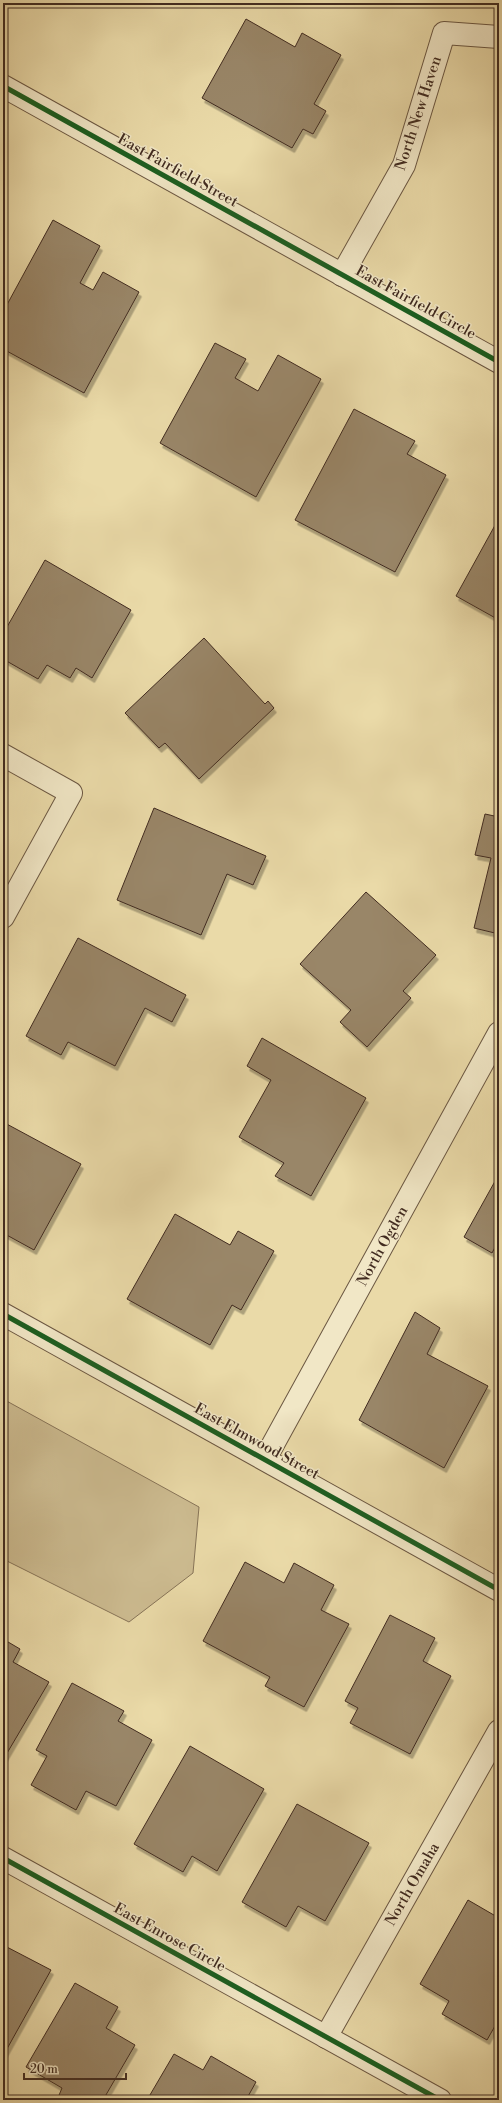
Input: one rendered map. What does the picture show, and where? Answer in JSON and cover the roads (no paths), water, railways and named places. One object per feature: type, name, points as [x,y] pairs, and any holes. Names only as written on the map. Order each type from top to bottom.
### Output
[{"type":"street","name":"North New Haven","points":[[342,275],[404,165],[444,33],[499,37]]},
{"type":"street","name":"East Fairfield Street","points":[[3,86],[342,275]]},
{"type":"street","name":"East Fairfield Circle","points":[[342,275],[499,362]]},
{"type":"street","points":[[3,755],[71,793],[3,917]]},
{"type":"street","name":"North Ogden","points":[[265,1459],[499,1033]]},
{"type":"street","name":"East Elmwood Street","points":[[3,1314],[499,1590]]},
{"type":"street","name":"North Omaha","points":[[326,2037],[499,1732]]},
{"type":"street","name":"East Enrose Circle","points":[[3,1858],[440,2100]]}]
